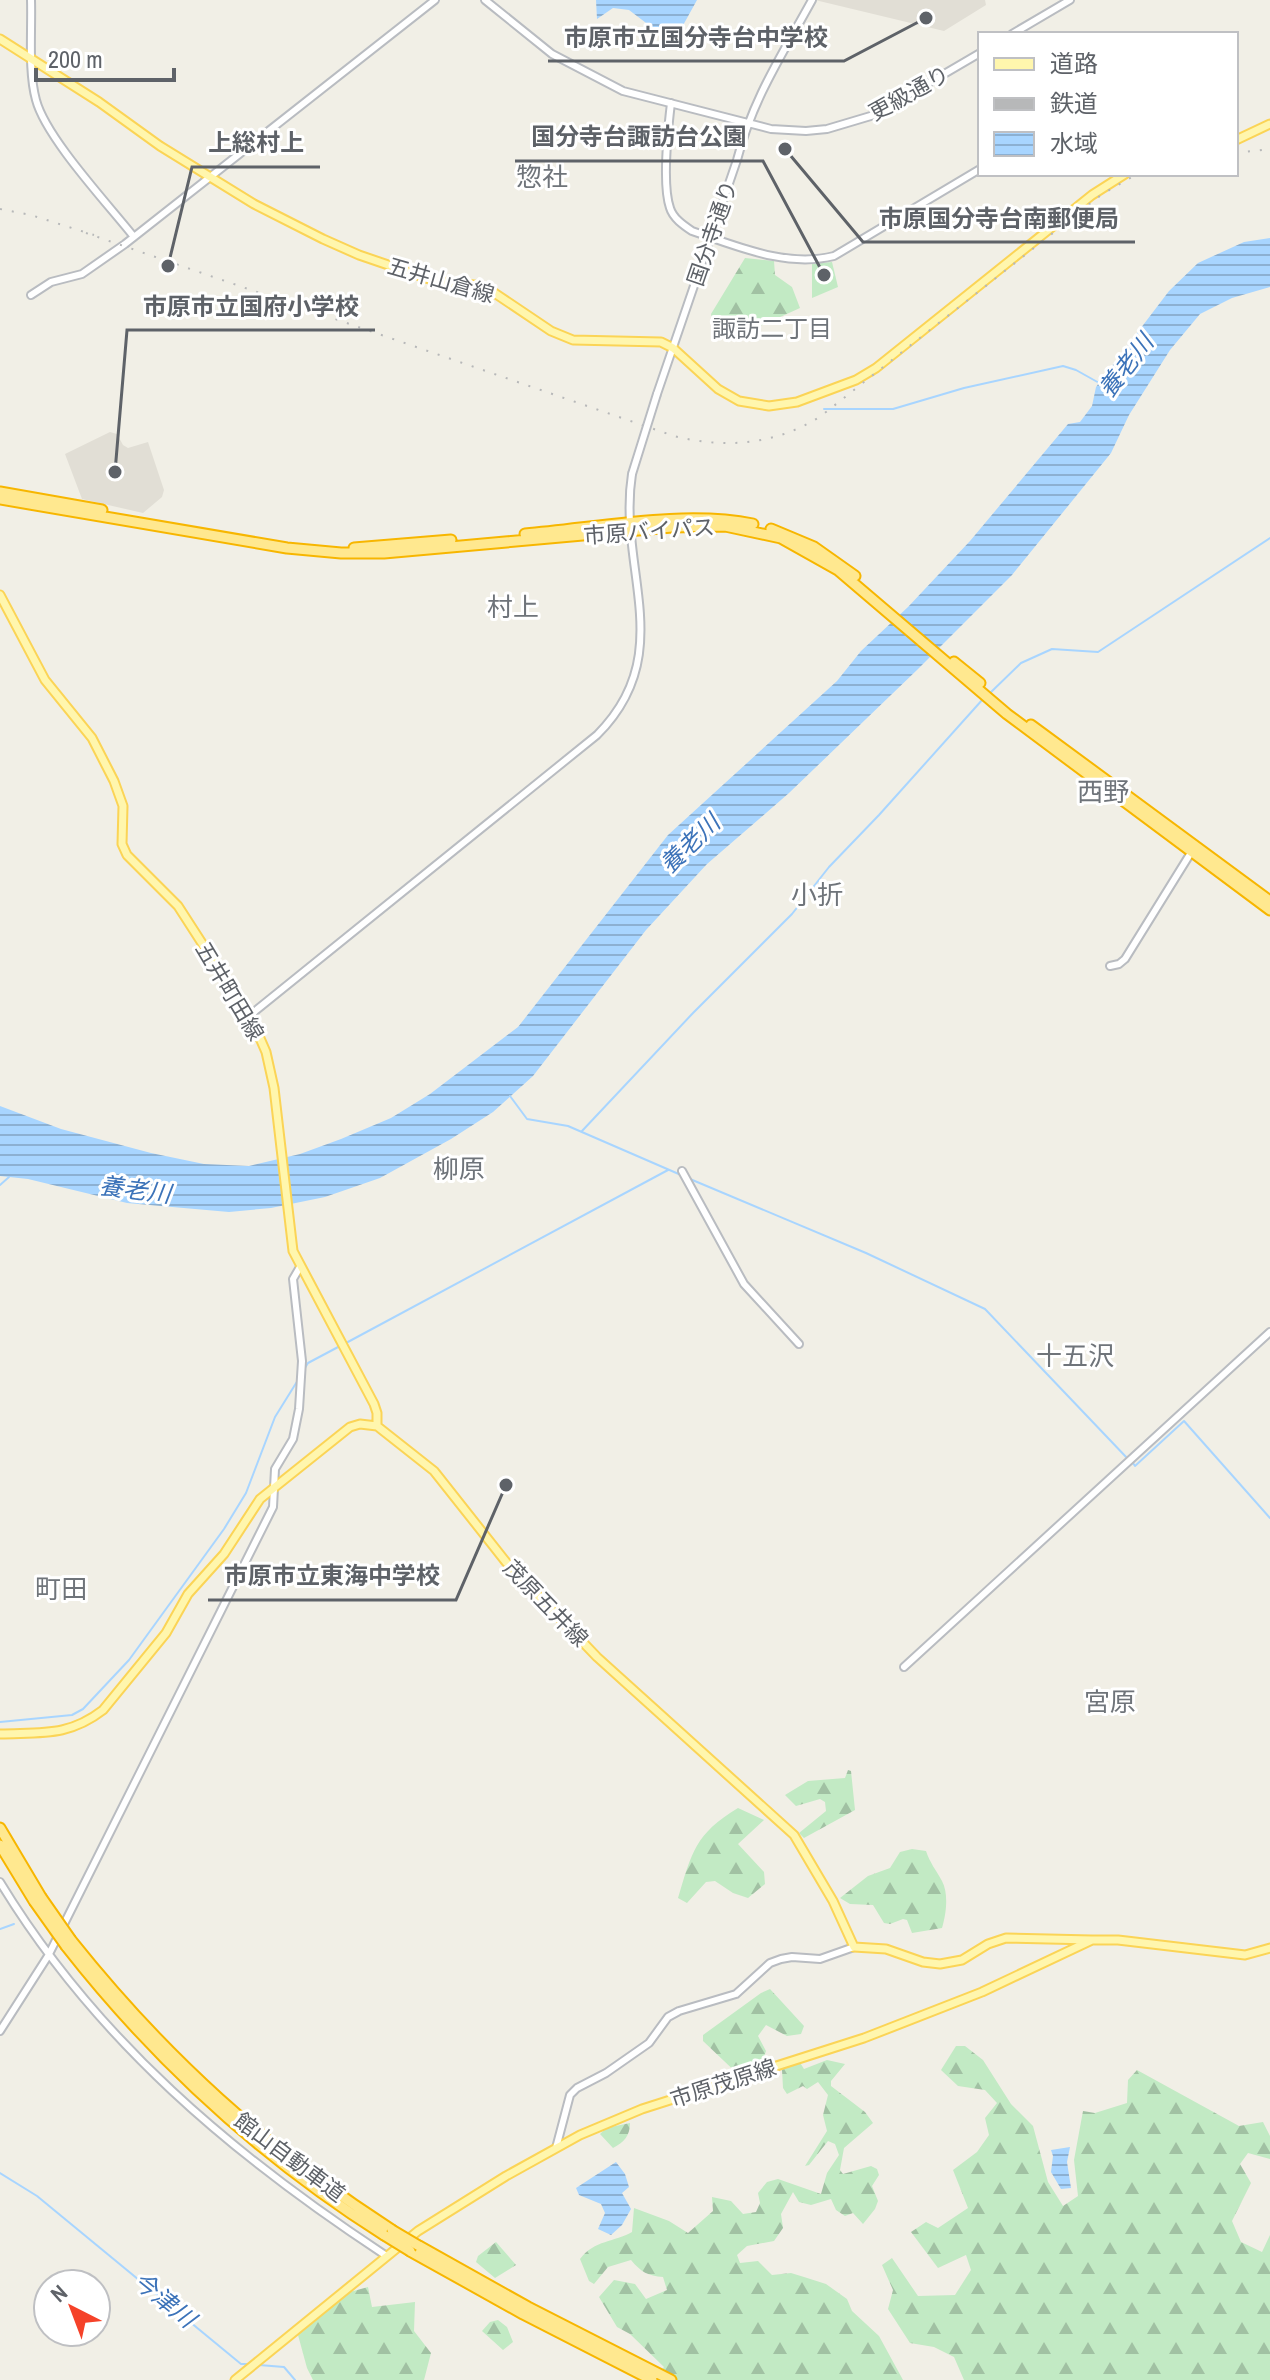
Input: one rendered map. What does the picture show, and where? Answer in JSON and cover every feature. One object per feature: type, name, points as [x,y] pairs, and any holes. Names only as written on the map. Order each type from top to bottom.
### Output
[{"type":"highway","name":"市原バイパス","points":[[0,492],[329,547],[360,548],[632,527]]},
{"type":"highway","name":"市原バイパス","points":[[0,499],[332,553],[384,553],[709,518],[784,533],[843,565],[949,662],[1270,910]]},
{"type":"highway","name":"市原バイパス","points":[[1194,849],[1270,901]]},
{"type":"highway","name":"館山自動車道","points":[[0,1828],[37,1899]]},
{"type":"highway","name":"館山自動車道","points":[[0,1845],[68,1943],[144,2027],[221,2103],[305,2171],[414,2249],[497,2300],[652,2380]]},
{"type":"highway","name":"館山自動車道","points":[[414,2249],[671,2380]]},
{"type":"main road","name":"五井山倉線","points":[[0,39],[254,204],[359,255],[435,281],[474,285],[493,292],[551,331],[573,340],[661,342],[673,348]]},
{"type":"main road","points":[[1238,139],[1270,124]]},
{"type":"main road","points":[[673,348],[718,389],[748,404],[787,404],[844,385],[876,368],[1092,195],[1122,176]]},
{"type":"main road","name":"五井町田線","points":[[0,595],[45,680],[92,738],[114,781],[123,806],[122,844],[127,855],[178,906],[249,1016],[266,1052],[274,1088],[291,1242],[300,1267],[374,1404],[377,1426]]},
{"type":"main road","points":[[0,1734],[58,1733],[90,1720],[108,1705],[166,1633],[188,1594],[224,1554],[253,1508],[274,1487],[295,1474],[350,1427],[360,1424],[377,1426]]},
{"type":"main road","name":"茂原五井線","points":[[377,1426],[434,1471],[506,1562],[597,1657],[794,1835],[833,1901],[854,1947]]},
{"type":"main road","points":[[854,1947],[886,1949],[923,1962],[940,1964],[962,1960],[988,1944],[1006,1938],[1092,1940]]},
{"type":"main road","name":"市原茂原線","points":[[235,2380],[385,2255],[459,2205],[580,2135],[642,2109],[864,2038],[982,1992],[1092,1940],[1118,1940],[1245,1955],[1270,1948]]},
{"type":"street","points":[[31,0],[36,99],[46,124],[134,237]]},
{"type":"street","points":[[31,295],[51,282],[88,271],[435,0]]},
{"type":"street","name":"更級通り","points":[[485,0],[552,54],[623,91],[771,129],[806,131],[840,127],[891,107],[978,54]]},
{"type":"street","name":"国分寺通り","points":[[249,1016],[607,725],[626,697],[640,657],[641,623],[632,527],[632,474],[746,123],[812,0]]},
{"type":"street","points":[[1015,32],[1070,0]]},
{"type":"street","points":[[671,103],[666,140],[670,209],[682,225],[763,254],[793,259],[834,256],[978,170]]},
{"type":"street","points":[[1110,966],[1125,959],[1194,849]]},
{"type":"street","points":[[682,1171],[744,1284],[799,1344]]},
{"type":"street","points":[[0,2031],[48,1956],[273,1507],[275,1469],[293,1439],[299,1409],[302,1361],[293,1279],[300,1267]]},
{"type":"street","points":[[904,1667],[1270,1332]]},
{"type":"street","points":[[0,1882],[48,1956],[96,2015],[162,2082],[223,2137],[310,2206],[385,2255]]},
{"type":"street","points":[[556,2148],[567,2103],[577,2088],[606,2073],[649,2043],[668,2017],[736,1994],[763,1969],[781,1959],[820,1959],[854,1947]]},
{"type":"shaded area","points":[[815,0],[985,0],[986,5],[944,31]]},
{"type":"shaded area","points":[[110,432],[117,434],[128,448],[148,442],[164,490],[162,497],[143,513],[82,499],[65,454]]},
{"type":"green space","points":[[745,258],[774,261],[775,275],[792,287],[800,308],[749,331],[723,322],[713,327],[711,314]]},
{"type":"green space","points":[[832,262],[838,287],[812,298],[812,264]]},
{"type":"green space","points":[[848,1770],[851,1771],[855,1810],[804,1838],[799,1833],[826,1811],[825,1802],[820,1799],[796,1806],[785,1795],[808,1781],[845,1778]]},
{"type":"green space","points":[[738,1808],[764,1820],[738,1844],[764,1872],[765,1884],[748,1898],[733,1893],[715,1881],[706,1882],[687,1903],[678,1898],[697,1846],[712,1827]]},
{"type":"green space","points":[[912,1849],[926,1851],[944,1886],[946,1904],[942,1928],[912,1933],[907,1920],[884,1923],[873,1905],[850,1904],[840,1898],[868,1876],[890,1868],[900,1852]]},
{"type":"green space","points":[[770,1989],[804,2026],[801,2034],[787,2036],[766,2025],[758,2036],[766,2051],[760,2068],[744,2080],[703,2041],[703,2035]]},
{"type":"green space","points":[[956,2046],[965,2046],[983,2060],[1011,2104],[1033,2126],[1048,2182],[1063,2206],[1078,2196],[1074,2160],[1083,2111],[1095,2113],[1127,2103],[1128,2080],[1137,2070],[1239,2126],[1263,2122],[1270,2136],[1270,2159],[1248,2153],[1240,2164],[1251,2183],[1232,2221],[1241,2242],[1262,2252],[1270,2235],[1270,2380],[964,2380],[954,2357],[934,2347],[910,2343],[888,2309],[893,2290],[882,2265],[892,2258],[918,2296],[955,2295],[971,2270],[966,2255],[938,2268],[911,2232],[926,2222],[938,2228],[968,2208],[953,2170],[977,2152],[989,2135],[985,2118],[997,2103],[985,2090],[958,2086],[941,2070]]},
{"type":"green space","points":[[827,2060],[845,2064],[831,2081],[831,2086],[865,2112],[873,2123],[844,2148],[840,2170],[843,2174],[871,2166],[877,2169],[879,2175],[872,2186],[878,2201],[875,2209],[863,2224],[853,2213],[845,2216],[836,2210],[831,2199],[811,2205],[799,2202],[793,2192],[781,2214],[783,2228],[774,2241],[747,2246],[737,2255],[740,2263],[758,2261],[772,2275],[791,2273],[826,2284],[847,2299],[852,2311],[879,2336],[903,2380],[653,2380],[664,2367],[630,2334],[617,2327],[599,2297],[614,2280],[635,2284],[646,2299],[667,2290],[663,2277],[645,2273],[631,2260],[608,2267],[594,2284],[589,2281],[580,2259],[592,2248],[632,2232],[634,2208],[669,2221],[688,2233],[713,2211],[712,2197],[731,2201],[743,2214],[756,2212],[760,2203],[758,2193],[767,2182],[778,2179],[821,2194],[827,2173],[839,2155],[835,2144],[828,2141],[805,2166],[827,2131],[823,2115],[828,2095],[818,2082],[807,2089],[803,2086],[787,2094],[783,2088],[782,2070],[799,2061],[804,2069]]},
{"type":"green space","points":[[630,2123],[626,2138],[613,2148],[600,2134],[606,2128]]},
{"type":"green space","points":[[496,2242],[516,2265],[495,2278],[476,2262],[478,2256]]},
{"type":"green space","points":[[368,2287],[372,2307],[415,2302],[414,2331],[431,2353],[424,2380],[313,2380],[298,2335],[339,2295]]},
{"type":"green space","points":[[498,2320],[507,2327],[513,2342],[503,2350],[482,2331],[490,2322]]},
{"type":"water","points":[[596,0],[697,0],[676,38],[658,32],[629,10],[613,8],[597,19]]},
{"type":"water","name":"養老川","points":[[1270,238],[1270,287],[1232,298],[1200,314],[1170,350],[1129,415],[1111,453],[1012,575],[789,793],[707,864],[646,930],[533,1076],[493,1112],[380,1178],[325,1197],[271,1208],[229,1212],[127,1203],[28,1179],[0,1176],[0,1106],[61,1129],[151,1153],[204,1164],[249,1166],[300,1154],[341,1139],[391,1118],[430,1094],[518,1027],[668,835],[837,681],[861,651],[908,607],[970,541],[1068,424],[1080,422],[1092,406],[1096,387],[1169,291],[1198,263],[1244,242]]},
{"type":"water","points":[[1070,2147],[1067,2162],[1071,2188],[1061,2189],[1051,2172],[1051,2150]]},
{"type":"water","points":[[616,2162],[625,2174],[629,2187],[622,2193],[631,2209],[622,2225],[611,2235],[598,2229],[605,2213],[601,2204],[579,2195],[576,2188]]},
{"type":"waterway","name":"養老川","points":[[824,409],[893,409],[964,388],[1063,366],[1101,384]]},
{"type":"waterway","points":[[988,695],[1021,663],[1052,649],[1098,652],[1270,538]]},
{"type":"waterway","points":[[582,1131],[792,914],[829,867],[983,699]]},
{"type":"waterway","points":[[510,1096],[527,1119],[568,1126],[681,1175]]},
{"type":"waterway","points":[[346,1343],[668,1170]]},
{"type":"waterway","points":[[0,1185],[9,1177]]},
{"type":"waterway","points":[[690,1179],[866,1253],[985,1309],[1128,1459]]},
{"type":"waterway","points":[[303,1371],[308,1363],[340,1346]]},
{"type":"waterway","points":[[0,1722],[72,1715],[83,1709],[129,1660],[224,1529],[246,1493],[275,1417],[298,1380]]},
{"type":"waterway","points":[[1133,1463],[1135,1466],[1184,1421],[1270,1518]]},
{"type":"waterway","points":[[0,1929],[14,1924]]},
{"type":"waterway","name":"今津川","points":[[0,2173],[37,2196],[241,2364],[248,2364]]},
{"type":"waterway","name":"今津川","points":[[259,2365],[284,2367],[295,2380]]},
{"type":"railway","points":[[1238,153],[1270,149]]},
{"type":"railway","points":[[86,233],[674,436],[712,442],[750,442],[786,433],[821,416],[1101,195],[1134,176]]},
{"type":"railway","points":[[0,209],[31,215],[94,235]]},
{"type":"place","name":"市原市立国分寺台中学校","points":[[926,18]]},
{"type":"place","name":"市原国分寺台南郵便局","points":[[785,149]]},
{"type":"place","name":"上総村上","points":[[168,266]]},
{"type":"place","name":"国分寺台諏訪台公園","points":[[824,275]]},
{"type":"place","name":"市原市立国府小学校","points":[[115,472]]},
{"type":"place","name":"市原市立東海中学校","points":[[506,1485]]},
{"type":"district","name":"惣社","points":[[542,177]]},
{"type":"district","name":"諏訪二丁目","points":[[772,329]]},
{"type":"district","name":"村上","points":[[513,607]]},
{"type":"district","name":"西野","points":[[1103,792]]},
{"type":"district","name":"小折","points":[[817,895]]},
{"type":"district","name":"柳原","points":[[459,1169]]},
{"type":"district","name":"十五沢","points":[[1075,1356]]},
{"type":"district","name":"町田","points":[[61,1589]]},
{"type":"district","name":"宮原","points":[[1110,1702]]}]
